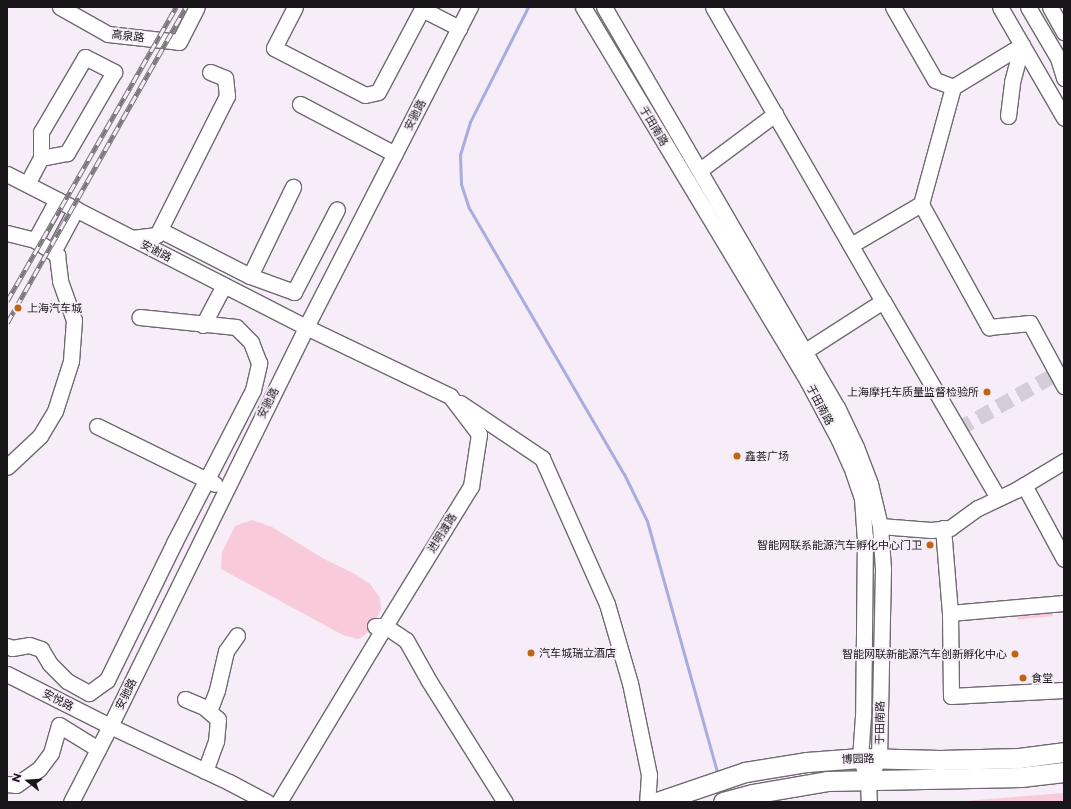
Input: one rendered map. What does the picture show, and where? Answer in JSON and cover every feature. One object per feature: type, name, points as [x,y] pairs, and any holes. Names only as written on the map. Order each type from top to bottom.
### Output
[{"type":"main road","name":"博园路","points":[[657,802],[745,772],[807,762],[860,758],[940,760],[1020,758],[1064,752]]},
{"type":"main road","name":"博园路","points":[[723,802],[752,794],[827,781],[868,779],[1021,778],[1064,772]]},
{"type":"street","name":"高泉路","points":[[60,7],[108,34],[179,42],[197,7]]},
{"type":"street","points":[[295,7],[274,48],[365,95],[378,92],[423,8],[459,28]]},
{"type":"street","name":"安驰路","points":[[71,802],[110,726],[225,489],[306,327],[470,7]]},
{"type":"street","name":"于田南路","points":[[583,7],[770,305],[805,351],[837,407],[856,447],[870,484],[880,526],[883,570],[879,758],[868,779]]},
{"type":"street","name":"于田南路","points":[[604,7],[700,170],[839,440],[862,498],[866,573],[863,716],[860,758],[868,779]]},
{"type":"street","points":[[713,7],[998,498]]},
{"type":"street","points":[[893,7],[935,80],[954,87]]},
{"type":"street","points":[[1000,7],[1064,118]]},
{"type":"street","points":[[1028,7],[1058,58],[1064,78]]},
{"type":"street","points":[[1050,7],[1064,32]]},
{"type":"street","points":[[851,245],[921,204],[954,87],[1022,45]]},
{"type":"street","points":[[1008,116],[1012,82],[1022,45]]},
{"type":"street","points":[[27,184],[41,158],[41,132],[85,57],[114,72],[67,153],[41,158]]},
{"type":"street","points":[[132,238],[157,235],[227,96],[225,78],[210,72]]},
{"type":"street","points":[[300,104],[396,154]]},
{"type":"street","points":[[700,170],[775,114]]},
{"type":"street","name":"安谢路","points":[[7,174],[306,327]]},
{"type":"street","points":[[250,276],[294,187]]},
{"type":"street","points":[[35,240],[57,200]]},
{"type":"street","points":[[921,204],[989,327],[1030,323],[1064,386]]},
{"type":"street","points":[[160,230],[250,276],[294,292],[337,209]]},
{"type":"street","points":[[53,252],[76,210]]},
{"type":"street","points":[[7,233],[35,240],[57,255],[60,281],[74,320],[71,361],[54,411],[40,436],[7,467]]},
{"type":"street","points":[[202,325],[224,285]]},
{"type":"street","points":[[805,351],[884,301]]},
{"type":"street","points":[[7,646],[12,648],[29,646],[41,649],[50,664],[67,681],[89,693],[107,680],[174,543],[253,390],[259,363],[251,342],[236,327],[202,325],[140,317]]},
{"type":"street","name":"进明渡路","points":[[279,802],[379,626],[471,486],[479,434],[450,396],[306,327]]},
{"type":"street","points":[[450,396],[542,458],[607,604],[630,684],[649,774],[647,802]]},
{"type":"street","points":[[97,426],[225,489]]},
{"type":"street","points":[[880,526],[931,530],[950,528],[978,508],[1024,485],[1064,461]]},
{"type":"street","points":[[1024,485],[1064,559]]},
{"type":"street","points":[[943,528],[950,613],[951,696],[1064,690]]},
{"type":"street","points":[[950,613],[1064,602]]},
{"type":"street","points":[[379,626],[406,640],[429,681],[505,802]]},
{"type":"street","points":[[209,711],[217,690],[226,651],[237,636]]},
{"type":"street","name":"安悦路","points":[[7,674],[110,726],[268,802]]},
{"type":"street","points":[[186,699],[209,711],[218,719],[216,741],[205,771]]},
{"type":"street","points":[[7,784],[16,785],[39,769],[51,753],[60,725],[98,749]]},
{"type":"street","points":[[868,779],[869,802]]},
{"type":"shaded area","points":[[252,520],[272,527],[324,559],[353,573],[370,584],[380,598],[381,609],[373,626],[365,635],[358,639],[343,635],[221,569],[222,552],[235,526]]},
{"type":"shaded area","points":[[1052,607],[1053,616],[1018,620],[1017,611]]},
{"type":"shaded area","points":[[1064,793],[1064,802],[934,802],[964,801]]},
{"type":"waterway","points":[[528,7],[470,122],[460,155],[461,184],[469,208],[624,474],[647,521],[718,775]]},
{"type":"tunnel","points":[[958,429],[1057,373]]},
{"type":"railway","points":[[7,301],[176,7]]},
{"type":"railway","points":[[7,323],[186,7]]},
{"type":"place","name":"上海汽车城","points":[[18,308]]},
{"type":"place","name":"上海摩托车质量监督检验所","points":[[987,392]]},
{"type":"place","name":"鑫荟广场","points":[[737,456]]},
{"type":"place","name":"智能网联系能源汽车孵化中心门卫","points":[[930,545]]},
{"type":"place","name":"汽车城瑞立酒店","points":[[531,653]]},
{"type":"place","name":"智能网联新能源汽车创新孵化中心","points":[[1015,654]]},
{"type":"place","name":"食堂","points":[[1023,678]]}]
